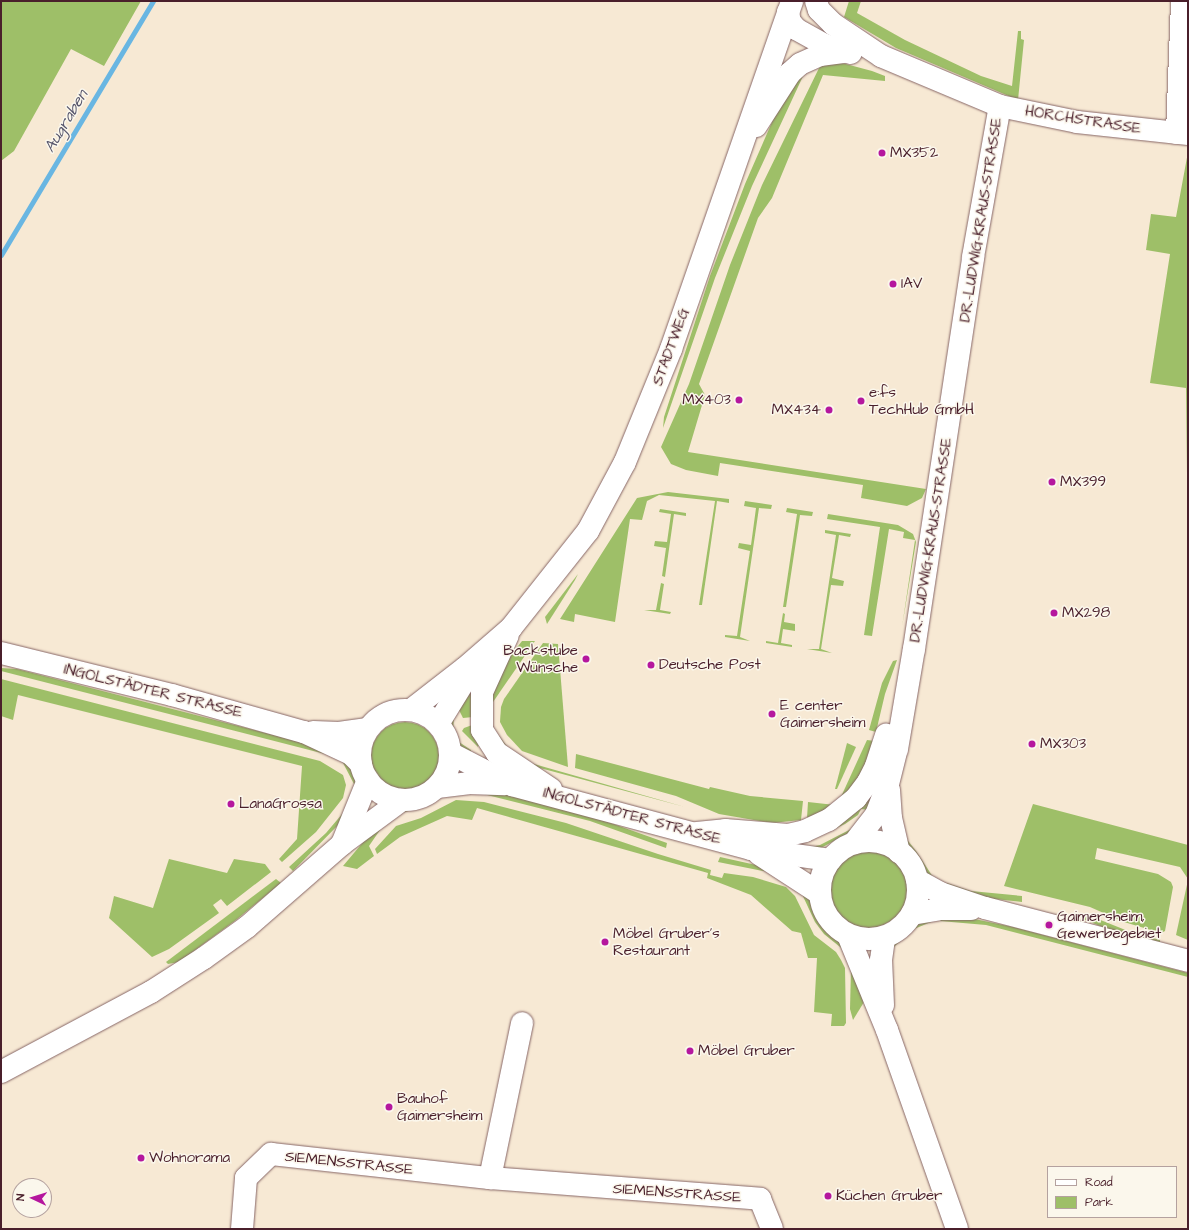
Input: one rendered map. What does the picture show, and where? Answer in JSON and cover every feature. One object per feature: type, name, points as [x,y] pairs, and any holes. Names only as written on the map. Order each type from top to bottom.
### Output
[{"type":"street","name":"HORCHSTRASSE","points":[[816,1],[818,10],[833,24],[881,56],[1000,106],[1077,122],[1182,133],[1182,1]]},
{"type":"street","name":"HORCHSTRASSE","points":[[790,6],[790,22],[796,30],[845,52],[881,56]]},
{"type":"street","name":"STADTWEG","points":[[411,710],[480,655],[511,628],[588,531],[625,462],[671,349],[736,157],[790,6]]},
{"type":"street","points":[[736,157],[790,73],[800,64],[820,55],[845,52]]},
{"type":"street","name":"DR.-LUDWIG-KRAUS-STRASSE","points":[[854,843],[876,815],[888,784],[908,682],[976,242],[1000,106]]},
{"type":"street","points":[[511,628],[485,680],[481,706],[482,730],[497,753],[542,782],[557,796]]},
{"type":"street","name":"INGOLSTÄDTER STRASSE","points":[[1,653],[172,695],[304,732],[351,754],[365,772]]},
{"type":"street","name":"STADTWEG","points":[[438,724],[480,655]]},
{"type":"street","points":[[697,833],[725,830],[788,835],[817,826],[844,810],[856,798],[876,766],[890,722],[908,682]]},
{"type":"street","points":[[411,710],[430,717],[438,724],[447,737],[450,752],[449,765],[437,787],[415,799],[402,800],[389,797],[377,790],[365,772],[360,752],[368,730],[379,718],[394,711],[411,710]]},
{"type":"street","name":"INGOLSTÄDTER STRASSE","points":[[304,732],[338,733],[368,730]]},
{"type":"street","name":"INGOLSTÄDTER STRASSE","points":[[450,752],[512,784],[697,833],[751,849],[830,860]]},
{"type":"street","points":[[342,844],[365,772]]},
{"type":"street","name":"INGOLSTÄDTER STRASSE","points":[[437,787],[468,783],[512,784]]},
{"type":"street","name":"DR.-LUDWIG-KRAUS-STRASSE","points":[[888,784],[891,818],[899,852]]},
{"type":"street","points":[[1,1072],[150,992],[204,958],[265,912],[342,844],[402,800]]},
{"type":"street","points":[[848,935],[872,940],[884,938],[895,932],[912,914],[916,903],[917,880],[910,864],[899,852],[885,844],[870,841],[854,843],[840,850],[830,860],[824,870],[820,893],[828,918],[848,935],[887,1030],[957,1229]]},
{"type":"street","name":"INGOLSTÄDTER STRASSE","points":[[751,849],[820,893]]},
{"type":"street","points":[[917,880],[940,893],[985,908],[1188,961]]},
{"type":"street","points":[[912,914],[939,909],[985,908]]},
{"type":"street","points":[[884,938],[881,960],[887,1030]]},
{"type":"street","points":[[490,1178],[522,1022]]},
{"type":"street","name":"SIEMENSSTRASSE","points":[[242,1229],[246,1178],[270,1154],[490,1178],[760,1199],[772,1229]]},
{"type":"green space","points":[[1,1],[141,1],[104,66],[71,49],[14,151],[1,161]]},
{"type":"green space","points":[[849,1],[861,1],[857,13],[905,40],[981,76],[1012,86],[1018,31],[1021,31],[1021,39],[1024,40],[1018,100],[896,48],[844,17]]},
{"type":"green space","points":[[842,63],[885,76],[885,81],[823,75],[772,198],[758,218],[699,384],[705,395],[688,452],[926,489],[922,498],[907,506],[861,498],[863,485],[720,463],[718,476],[686,470],[671,464],[661,447],[689,384],[730,265],[762,185],[820,66]]},
{"type":"green space","points":[[804,74],[752,186],[715,278],[663,428],[664,417],[710,276],[745,184],[783,97]]},
{"type":"green space","points":[[1188,152],[1188,561],[1186,388],[1150,383],[1170,254],[1146,250],[1151,214],[1176,217]]},
{"type":"green space","points":[[668,492],[729,499],[729,503],[717,501],[702,605],[699,605],[715,501],[659,495],[647,501],[642,520],[630,519],[615,622],[575,614],[574,622],[560,619],[637,498]]},
{"type":"green space","points":[[745,501],[772,505],[771,509],[759,508],[740,637],[750,641],[725,637],[725,635],[737,636],[750,551],[738,548],[739,543],[751,545],[756,508],[744,506]]},
{"type":"green space","points":[[787,508],[813,512],[812,516],[800,515],[786,607],[783,607],[797,514],[786,512]]},
{"type":"green space","points":[[660,509],[686,513],[686,516],[674,514],[665,577],[662,576],[666,548],[654,546],[655,541],[667,542],[671,514],[659,512]]},
{"type":"green space","points":[[828,514],[898,525],[913,534],[916,542],[902,627],[915,540],[903,538],[904,532],[889,529],[872,636],[864,635],[880,527],[827,519]]},
{"type":"green space","points":[[825,530],[851,534],[850,537],[839,535],[832,578],[844,581],[843,586],[831,585],[821,649],[832,653],[807,649],[819,649],[836,535],[825,533]]},
{"type":"green space","points":[[578,574],[575,580],[547,624],[545,617]]},
{"type":"green space","points":[[661,583],[664,584],[660,610],[671,612],[670,614],[644,610],[656,610]]},
{"type":"green space","points":[[783,613],[785,614],[784,622],[795,624],[795,631],[783,629],[781,643],[792,645],[792,647],[766,643],[766,641],[778,643]]},
{"type":"green space","points":[[522,641],[535,641],[491,705],[487,702],[504,664]]},
{"type":"green space","points":[[543,643],[558,644],[568,767],[522,751],[507,735],[500,722],[501,707],[504,699]]},
{"type":"green space","points":[[897,660],[885,694],[876,732],[869,730],[882,683],[893,661]]},
{"type":"green space","points":[[1,668],[17,669],[328,749],[325,754],[1,671]]},
{"type":"green space","points":[[480,674],[473,717],[463,718],[457,706]]},
{"type":"green space","points":[[1,679],[320,761],[343,775],[346,785],[343,798],[316,832],[282,862],[279,859],[297,839],[302,766],[18,695],[13,720],[1,716]]},
{"type":"green space","points":[[394,701],[407,701],[407,704],[383,708],[367,720],[360,721],[371,711]]},
{"type":"green space","points":[[454,717],[453,732],[456,740],[471,750],[471,756],[456,745],[450,732],[449,725]]},
{"type":"green space","points":[[405,722],[418,725],[429,732],[436,743],[439,756],[436,769],[429,780],[418,787],[405,790],[392,787],[381,780],[374,769],[371,756],[374,743],[381,732],[392,725]]},
{"type":"green space","points":[[489,723],[513,754],[527,762],[685,807],[525,764],[505,749]]},
{"type":"green space","points":[[475,724],[479,743],[478,747],[462,731],[464,728]]},
{"type":"green space","points":[[867,740],[875,741],[862,775],[840,799]]},
{"type":"green space","points":[[847,743],[856,747],[837,789],[835,789]]},
{"type":"green space","points":[[576,754],[709,789],[710,787],[750,796],[803,801],[801,820],[772,823],[719,814],[676,796],[575,768]]},
{"type":"green space","points":[[342,761],[355,769],[358,778],[354,799],[354,784]]},
{"type":"green space","points":[[445,790],[447,793],[425,806],[402,813],[401,809],[422,803]]},
{"type":"green space","points":[[491,790],[591,816],[667,843],[666,848],[590,821],[471,791]]},
{"type":"green space","points":[[873,794],[870,810],[861,809],[858,815],[845,824],[809,841]]},
{"type":"green space","points":[[456,800],[484,802],[566,823],[711,870],[710,875],[722,878],[724,873],[753,877],[786,887],[795,896],[814,935],[836,952],[845,968],[846,1023],[844,1026],[831,1026],[832,1014],[814,1012],[817,958],[808,958],[801,933],[792,931],[751,895],[707,878],[708,873],[477,808],[472,820],[447,816],[400,837],[377,854],[375,849],[396,826],[421,818]]},
{"type":"green space","points":[[808,802],[835,805],[807,818]]},
{"type":"green space","points":[[1033,804],[1188,845],[1188,879],[1180,867],[1097,848],[1095,859],[1158,874],[1171,882],[1173,887],[1165,931],[1161,933],[1124,922],[1090,907],[1004,886]]},
{"type":"green space","points":[[348,807],[343,820],[293,871],[289,867],[326,833]]},
{"type":"green space","points":[[375,828],[380,830],[369,846],[374,856],[357,869],[343,866]]},
{"type":"green space","points":[[853,828],[854,830],[821,848],[810,847],[820,845]]},
{"type":"green space","points":[[898,828],[916,851],[933,877],[926,875],[906,845]]},
{"type":"green space","points":[[868,848],[883,851],[896,860],[905,873],[908,888],[905,903],[896,916],[883,925],[868,928],[853,925],[840,916],[831,903],[828,888],[831,873],[840,860],[853,851]]},
{"type":"green space","points":[[720,857],[765,867],[773,873],[718,862]]},
{"type":"green space","points":[[169,859],[227,873],[234,859],[265,864],[271,872],[227,906],[221,899],[213,905],[219,913],[169,949],[152,957],[109,918],[114,896],[153,908]]},
{"type":"green space","points":[[276,879],[281,883],[236,920],[179,962],[168,964],[166,962]]},
{"type":"green space","points":[[1188,880],[1188,940],[1176,935]]},
{"type":"green space","points":[[947,883],[971,891],[1022,896],[1022,902],[976,897],[945,888]]},
{"type":"green space","points":[[801,892],[809,897],[819,920],[828,931],[840,940],[845,951],[824,934],[815,922]]},
{"type":"green space","points":[[1088,915],[1128,931],[1160,940],[1160,944],[1117,933],[1083,919]]},
{"type":"green space","points":[[940,916],[960,916],[1013,927],[1188,973],[1188,977],[986,925],[940,921]]},
{"type":"green space","points":[[931,918],[931,922],[914,929],[886,954],[891,942],[900,933]]},
{"type":"green space","points":[[851,968],[864,1002],[853,1020],[850,1009]]},
{"type":"waterway","name":"Augraben","points":[[1,255],[153,1]]},
{"type":"place","name":"MX352","points":[[882,153]]},
{"type":"place","name":"IAV","points":[[893,284]]},
{"type":"place","name":"MX403","points":[[739,400]]},
{"type":"place","name":"e:fs TechHub GmbH","points":[[861,401]]},
{"type":"place","name":"MX434","points":[[829,410]]},
{"type":"place","name":"MX399","points":[[1052,482]]},
{"type":"place","name":"MX298","points":[[1054,613]]},
{"type":"place","name":"Backstube Wünsche","points":[[586,659]]},
{"type":"place","name":"Deutsche Post","points":[[651,665]]},
{"type":"place","name":"E center Gaimersheim","points":[[772,714]]},
{"type":"place","name":"MX303","points":[[1032,744]]},
{"type":"place","name":"LanaGrossa","points":[[231,804]]},
{"type":"place","name":"Gaimersheim, Gewerbegebiet","points":[[1049,925]]},
{"type":"place","name":"Möbel Gruber's Restaurant","points":[[605,942]]},
{"type":"place","name":"Möbel Gruber","points":[[690,1051]]},
{"type":"place","name":"Bauhof Gaimersheim","points":[[389,1107]]},
{"type":"place","name":"Wohnorama","points":[[141,1158]]},
{"type":"place","name":"Küchen Gruber","points":[[828,1196]]}]
